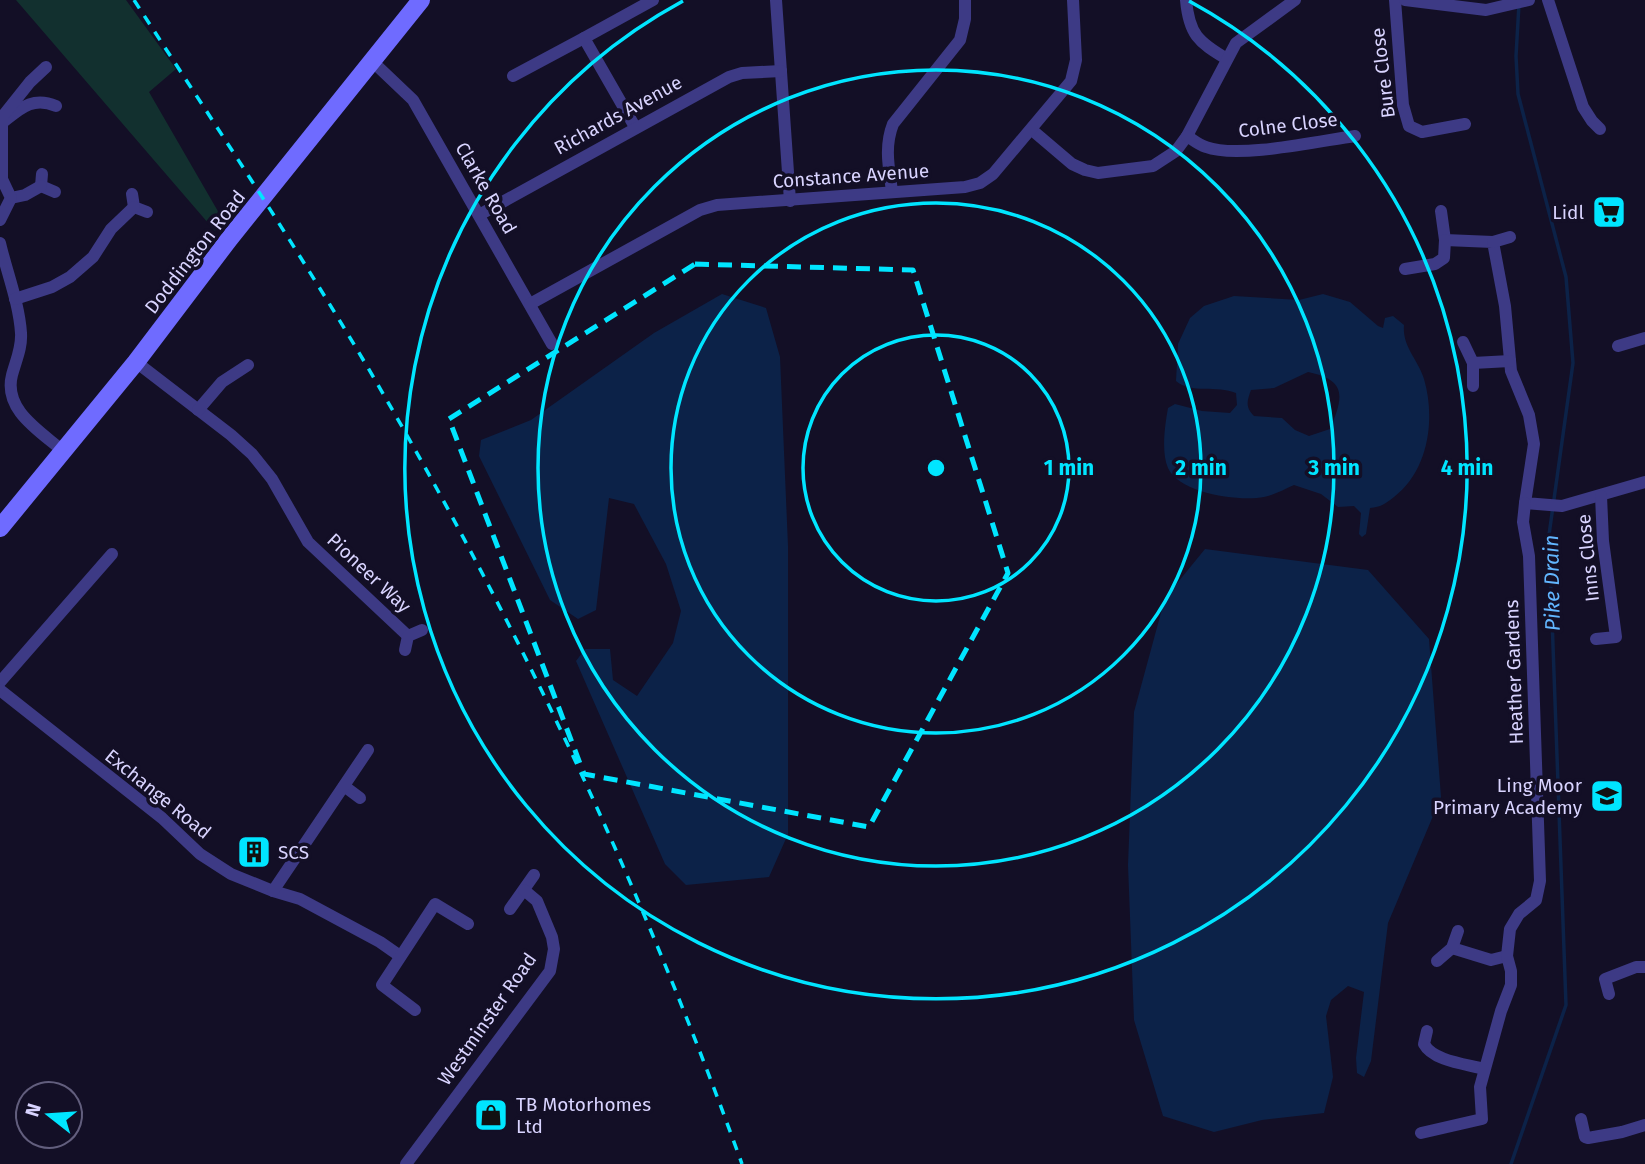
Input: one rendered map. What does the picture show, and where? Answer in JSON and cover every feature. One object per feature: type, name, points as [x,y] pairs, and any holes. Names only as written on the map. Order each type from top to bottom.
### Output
[{"type":"main road","name":"Doddington Road","points":[[0,528],[136,362],[230,238],[421,0]]},
{"type":"street","points":[[513,76],[653,0]]},
{"type":"street","points":[[776,0],[790,201]]},
{"type":"street","points":[[892,191],[886,149],[893,124],[960,40],[965,19],[965,0]]},
{"type":"street","name":"Constance Avenue","points":[[530,304],[700,210],[717,205],[965,187],[980,183],[993,174],[1065,90],[1074,72],[1076,60],[1073,0]]},
{"type":"street","points":[[1186,0],[1191,28],[1196,37],[1206,47],[1227,59]]},
{"type":"street","points":[[1032,130],[1072,164],[1098,173],[1153,166],[1176,152],[1187,136],[1236,43],[1295,0]]},
{"type":"street","name":"Bure Close","points":[[1395,0],[1403,105],[1409,126],[1422,132],[1465,124]]},
{"type":"street","points":[[1405,0],[1456,3],[1486,9],[1522,2]]},
{"type":"street","points":[[1548,0],[1583,107],[1600,129]]},
{"type":"street","points":[[584,38],[635,127]]},
{"type":"street","name":"Clarke Road","points":[[372,61],[413,100],[552,344]]},
{"type":"street","points":[[11,198],[2,179],[2,117],[46,67]]},
{"type":"street","name":"Richards Avenue","points":[[479,215],[729,77],[781,71]]},
{"type":"street","points":[[2,124],[24,105],[32,102],[56,106]]},
{"type":"street","name":"Colne Close","points":[[1187,136],[1206,147],[1227,152],[1354,136]]},
{"type":"street","points":[[11,198],[25,195],[42,180],[55,192]]},
{"type":"street","points":[[0,220],[11,198]]},
{"type":"street","points":[[15,299],[52,287],[70,277],[93,257],[133,200],[147,212]]},
{"type":"street","points":[[1405,270],[1435,264],[1444,258],[1445,240],[1441,211]]},
{"type":"street","points":[[1445,240],[1493,242],[1510,237]]},
{"type":"street","name":"Heather Gardens","points":[[1421,1133],[1482,1119],[1480,1087],[1511,985],[1507,956],[1510,929],[1519,914],[1536,900],[1540,881],[1529,556],[1523,522],[1534,444],[1530,415],[1511,371],[1505,306],[1493,242]]},
{"type":"street","points":[[0,243],[15,299],[21,343],[5,392],[16,408],[63,451]]},
{"type":"street","points":[[1618,346],[1645,338]]},
{"type":"street","points":[[1463,342],[1473,363],[1473,386]]},
{"type":"street","points":[[1473,363],[1510,361]]},
{"type":"street","name":"Pioneer Way","points":[[136,362],[252,454],[308,542],[408,636]]},
{"type":"street","points":[[198,410],[222,382],[248,365]]},
{"type":"street","points":[[1525,503],[1562,506],[1645,482]]},
{"type":"street","name":"Inns Close","points":[[1596,639],[1616,637],[1603,541],[1601,496]]},
{"type":"street","points":[[0,682],[112,554]]},
{"type":"street","points":[[405,650],[408,636],[422,630]]},
{"type":"street","name":"Exchange Road","points":[[0,690],[162,818],[200,854],[231,874],[300,899],[380,942],[400,956]]},
{"type":"street","points":[[273,891],[368,750]]},
{"type":"street","points":[[344,786],[360,798]]},
{"type":"street","points":[[510,909],[534,875]]},
{"type":"street","name":"Westminster Road","points":[[406,1164],[550,971],[554,949],[552,937],[537,901],[524,890]]},
{"type":"street","points":[[415,1010],[382,985],[435,904],[468,924]]},
{"type":"street","points":[[1437,961],[1452,948],[1458,931]]},
{"type":"street","points":[[1452,948],[1491,960],[1507,956]]},
{"type":"street","points":[[1609,994],[1605,979],[1636,967],[1645,967]]},
{"type":"street","points":[[1427,1031],[1424,1044],[1428,1051],[1446,1059],[1484,1069]]},
{"type":"street","points":[[1581,1119],[1585,1137],[1588,1138],[1645,1125]]},
{"type":"highlighted area","points":[[695,264],[913,270],[1008,573],[869,827],[584,774],[449,419]]},
{"type":"green space","points":[[16,0],[126,0],[176,69],[149,92],[223,220],[215,231]]},
{"type":"water","points":[[722,294],[766,308],[780,357],[788,546],[788,834],[769,877],[686,885],[665,864],[576,661],[585,649],[610,649],[613,680],[637,696],[673,643],[681,611],[666,564],[634,504],[609,498],[596,610],[578,619],[550,600],[479,456],[481,440],[531,420],[654,333]]},
{"type":"water","points":[[1323,294],[1350,302],[1383,328],[1385,318],[1393,316],[1404,325],[1405,340],[1424,379],[1428,395],[1429,427],[1422,459],[1406,486],[1385,503],[1370,508],[1366,534],[1362,537],[1359,534],[1361,513],[1354,506],[1338,507],[1321,494],[1294,485],[1264,497],[1240,498],[1211,494],[1184,484],[1174,477],[1166,462],[1164,438],[1168,408],[1175,404],[1202,411],[1230,413],[1237,405],[1236,393],[1189,387],[1176,381],[1178,344],[1190,318],[1204,306],[1234,296],[1299,300]],"holes":[[[1308,372],[1321,375],[1336,385],[1339,392],[1338,408],[1330,429],[1309,436],[1295,430],[1282,418],[1254,416],[1249,410],[1251,390],[1274,388]]]},
{"type":"water","points":[[1205,549],[1368,570],[1429,639],[1441,797],[1388,923],[1371,1061],[1364,1077],[1357,1073],[1356,1058],[1364,992],[1348,986],[1331,1000],[1326,1016],[1333,1077],[1324,1113],[1262,1120],[1214,1132],[1163,1116],[1134,1020],[1128,865],[1134,712],[1165,598]]},
{"type":"waterway","name":"Pike Drain","points":[[1511,1164],[1566,1005],[1549,535],[1573,363],[1566,277],[1518,94],[1516,56],[1519,4]]},
{"type":"railway","points":[[134,0],[325,296],[437,489],[487,583],[581,773],[624,869],[666,966],[742,1164]]},
{"type":"place","name":"Lidl","points":[[1609,212]]},
{"type":"place","name":"Ling Moor Primary Academy","points":[[1607,796]]},
{"type":"place","name":"SCS","points":[[254,852]]},
{"type":"place","name":"TB Motorhomes Ltd","points":[[491,1115]]}]
